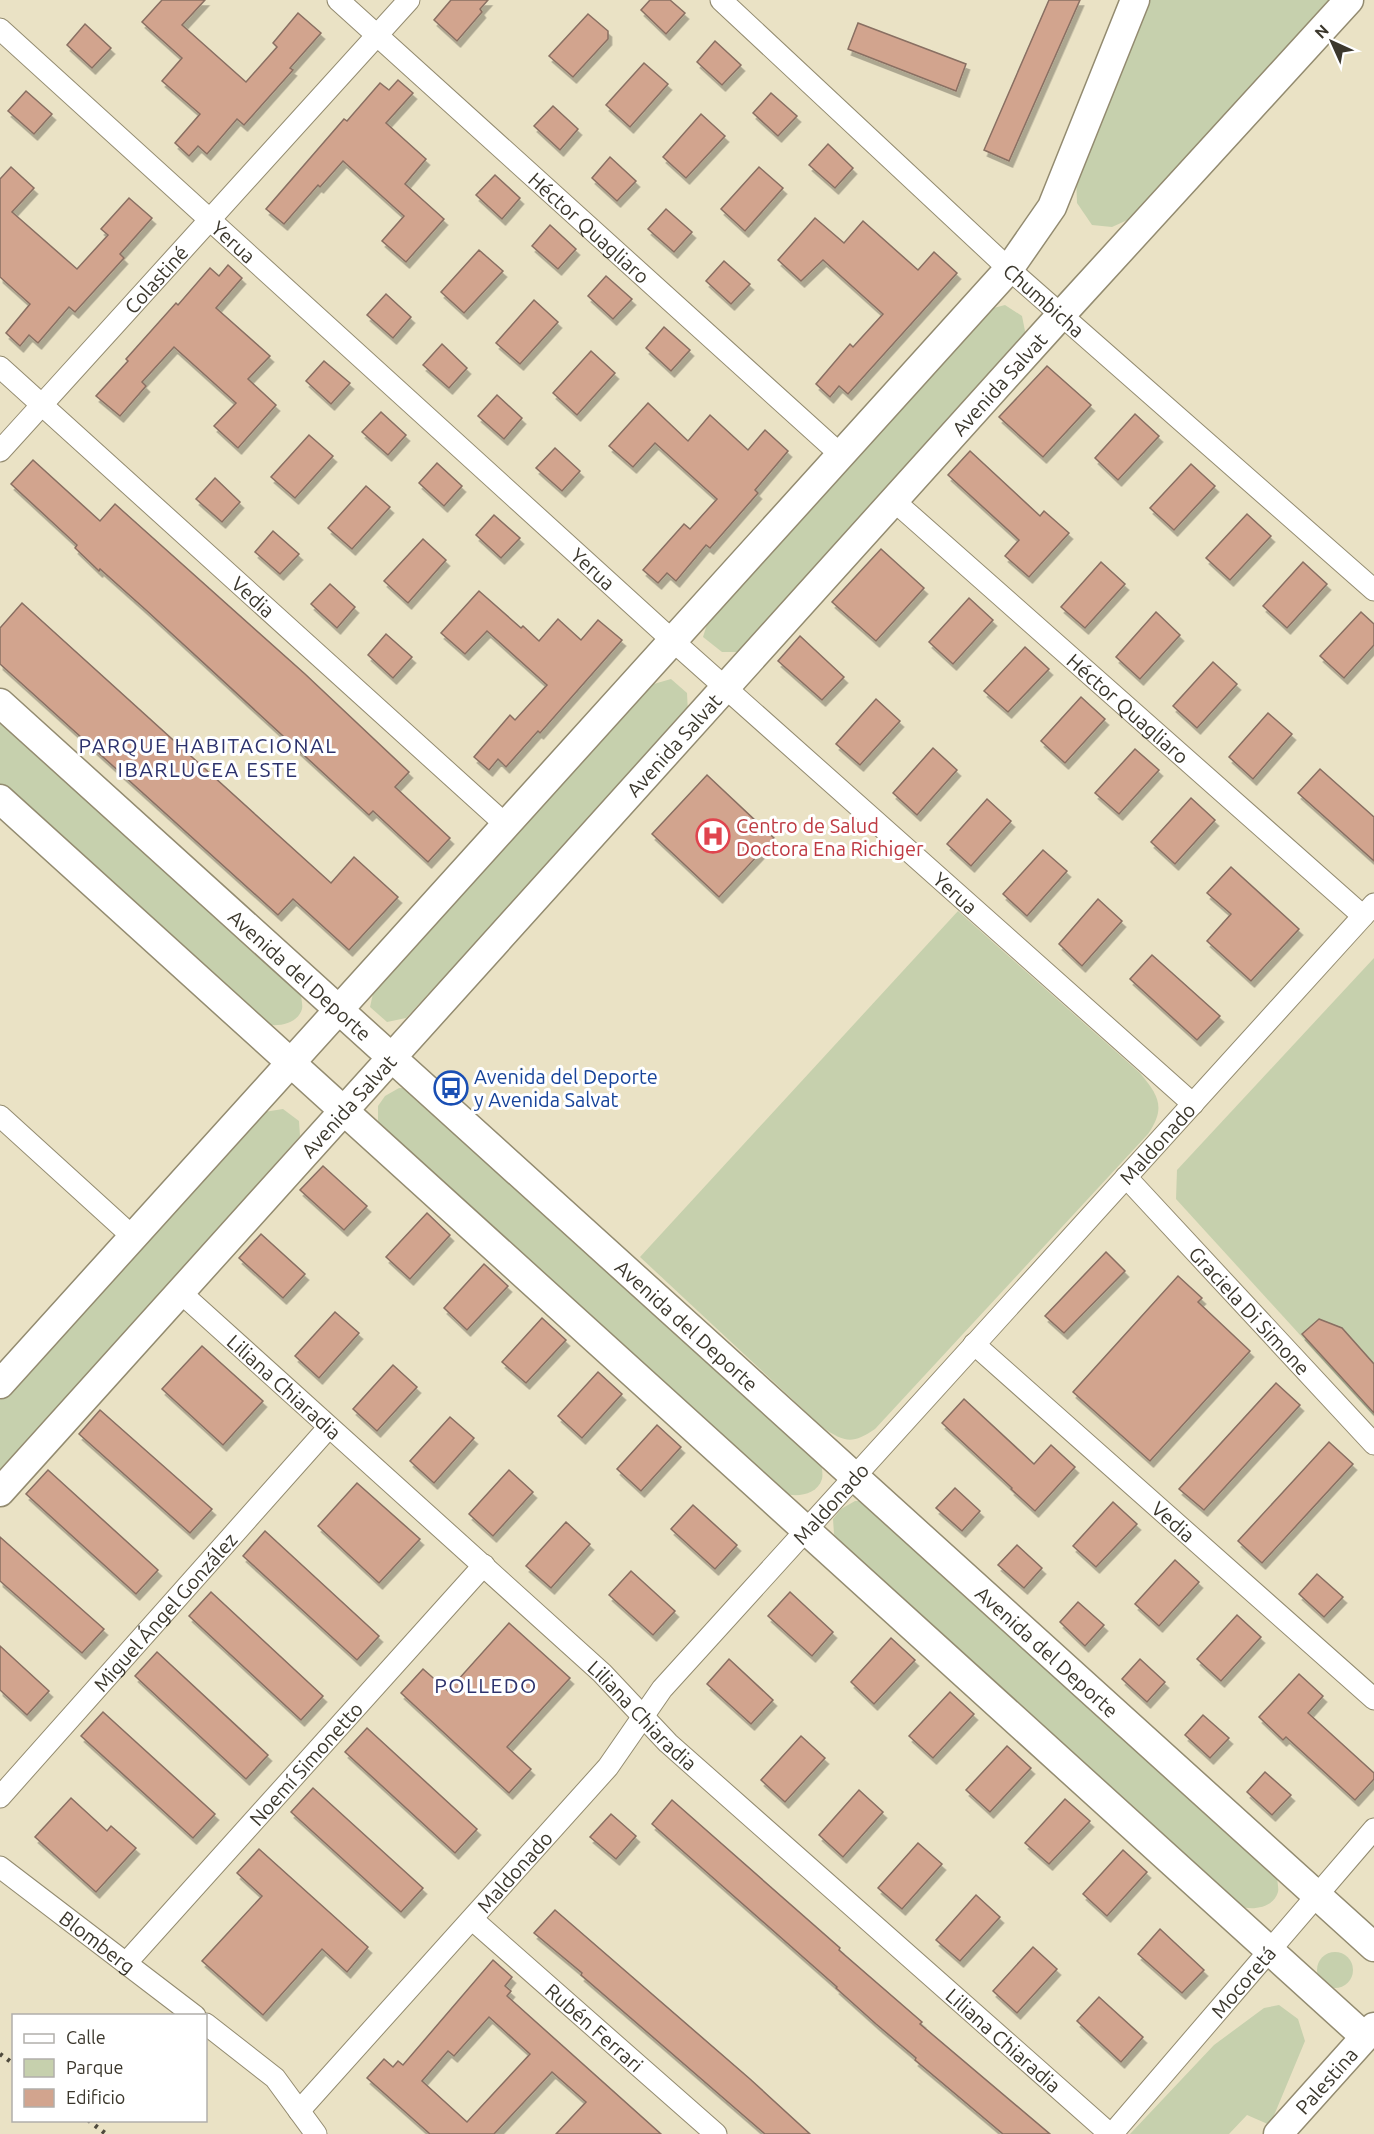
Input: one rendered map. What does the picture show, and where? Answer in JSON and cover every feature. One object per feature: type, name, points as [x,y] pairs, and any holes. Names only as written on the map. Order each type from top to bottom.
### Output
[{"type":"street","name":"Héctor Quagliaro","points":[[338,0],[841,454]]},
{"type":"street","name":"Colastiné","points":[[0,451],[409,0]]},
{"type":"street","name":"Chumbicha","points":[[721,0],[1009,269],[1374,590]]},
{"type":"street","points":[[0,1384],[1009,269],[1052,207],[1135,0]]},
{"type":"street","name":"Avenida Salvat","points":[[0,1492],[893,500],[1349,0]]},
{"type":"street","name":"Yerua","points":[[0,29],[673,641],[1192,1104]]},
{"type":"street","name":"Vedia","points":[[0,367],[506,825]]},
{"type":"street","name":"Héctor Quagliaro","points":[[893,500],[1369,910]]},
{"type":"street","name":"Avenida del Deporte","points":[[0,703],[1374,1947]]},
{"type":"street","points":[[0,799],[1270,1950],[1370,2032]]},
{"type":"street","name":"Maldonado","points":[[299,2111],[473,1920],[608,1767],[662,1689],[1369,910]]},
{"type":"street","points":[[0,1116],[133,1238]]},
{"type":"street","name":"Graciela Di Simone","points":[[1126,1177],[1374,1444]]},
{"type":"street","name":"Liliana Chiaradia","points":[[180,1292],[602,1672],[668,1743],[1111,2134]]},
{"type":"street","name":"Vedia","points":[[974,1344],[1374,1700]]},
{"type":"street","name":"Miguel Ángel González","points":[[0,1797],[329,1427]]},
{"type":"street","name":"Noemí Simonetto","points":[[127,1962],[484,1565]]},
{"type":"street","name":"Mocoretá","points":[[1111,2134],[1374,1829]]},
{"type":"street","name":"Blomberg","points":[[0,1867],[192,2014]]},
{"type":"street","name":"Rubén Ferrari","points":[[473,1920],[716,2134]]},
{"type":"street","points":[[207,2025],[275,2078],[316,2134]]},
{"type":"street","name":"Palestina","points":[[1278,2134],[1370,2032]]},
{"type":"green space","points":[[1148,0],[1332,0],[1132,218],[1112,227],[1092,225],[1077,203],[1076,176]]},
{"type":"green space","points":[[1005,305],[1022,316],[1026,336],[740,652],[722,652],[703,637],[709,618],[986,310]]},
{"type":"green space","points":[[671,679],[687,693],[688,713],[406,1018],[387,1022],[370,1007],[374,989],[647,686]]},
{"type":"green space","points":[[0,714],[301,994],[302,1009],[296,1019],[280,1025],[264,1024],[0,785]]},
{"type":"green space","points":[[958,911],[1140,1073],[1156,1096],[1157,1117],[1148,1134],[875,1429],[860,1438],[848,1440],[822,1427],[640,1257]]},
{"type":"green space","points":[[1374,958],[1374,1416],[1176,1199],[1177,1170]]},
{"type":"green space","points":[[399,1088],[413,1088],[821,1464],[822,1479],[816,1489],[801,1495],[785,1494],[387,1136],[378,1121],[378,1106],[385,1096]]},
{"type":"green space","points":[[283,1109],[299,1121],[300,1136],[0,1473],[0,1400],[264,1112]]},
{"type":"green space","points":[[855,1501],[869,1501],[1277,1877],[1278,1892],[1272,1902],[1257,1908],[1241,1907],[843,1549],[834,1534],[833,1519],[841,1509]]},
{"type":"green space","points":[[1335,1952],[1348,1957],[1353,1970],[1348,1983],[1335,1988],[1322,1983],[1317,1970],[1322,1957]]},
{"type":"green space","points":[[1279,2005],[1298,2019],[1305,2041],[1270,2125],[1247,2115],[1229,2134],[1130,2134],[1214,2045],[1264,2008]]},
{"type":"building","points":[[162,0],[205,0],[182,25],[246,82],[277,47],[273,43],[298,13],[321,33],[290,68],[293,70],[244,125],[237,119],[207,154],[198,146],[189,156],[175,143],[200,114],[162,81],[182,58],[142,22]]},
{"type":"building","points":[[451,0],[488,0],[480,9],[482,12],[457,41],[434,20]]},
{"type":"building","points":[[650,0],[670,0],[685,13],[666,34],[641,10]]},
{"type":"building","points":[[1049,0],[1080,0],[1009,161],[984,150]]},
{"type":"building","points":[[588,14],[608,31],[608,39],[573,77],[549,56]]},
{"type":"building","points":[[858,23],[966,64],[956,91],[848,49]]},
{"type":"building","points":[[85,24],[111,48],[92,68],[67,45]]},
{"type":"building","points":[[715,41],[741,65],[722,85],[697,62]]},
{"type":"building","points":[[644,63],[668,84],[630,127],[606,105]]},
{"type":"building","points":[[398,80],[413,93],[386,123],[426,159],[405,184],[444,219],[406,262],[382,241],[404,216],[343,161],[320,187],[318,185],[284,224],[266,209],[344,119],[347,121],[380,83],[389,90]]},
{"type":"building","points":[[26,91],[52,114],[34,134],[8,111]]},
{"type":"building","points":[[771,93],[797,116],[778,136],[753,113]]},
{"type":"building","points":[[553,106],[578,129],[560,150],[534,126]]},
{"type":"building","points":[[701,114],[725,136],[686,178],[663,157]]},
{"type":"building","points":[[828,144],[853,168],[835,188],[809,165]]},
{"type":"building","points":[[610,157],[636,181],[617,201],[592,178]]},
{"type":"building","points":[[11,167],[34,188],[12,212],[77,269],[108,235],[101,229],[129,198],[152,218],[120,254],[124,258],[75,312],[69,307],[38,343],[29,335],[20,346],[6,333],[30,304],[0,277],[0,179]]},
{"type":"building","points":[[759,167],[783,188],[745,231],[721,209]]},
{"type":"building","points":[[495,175],[520,198],[502,219],[476,195]]},
{"type":"building","points":[[666,209],[692,232],[674,252],[648,229]]},
{"type":"building","points":[[815,218],[844,243],[863,221],[918,270],[934,252],[957,273],[848,394],[839,386],[830,397],[816,384],[850,344],[853,347],[883,314],[823,260],[801,281],[778,260]]},
{"type":"building","points":[[550,225],[576,249],[558,269],[532,246]]},
{"type":"building","points":[[479,250],[503,271],[464,313],[441,292]]},
{"type":"building","points":[[724,261],[750,284],[731,304],[706,281]]},
{"type":"building","points":[[228,265],[242,278],[216,308],[270,356],[248,379],[276,405],[238,448],[214,426],[236,403],[174,347],[142,382],[146,386],[120,416],[96,396],[128,361],[126,359],[210,268],[219,276]]},
{"type":"building","points":[[606,276],[632,299],[613,319],[588,296]]},
{"type":"building","points":[[386,294],[411,317],[393,338],[367,315]]},
{"type":"building","points":[[534,300],[558,322],[520,364],[496,343]]},
{"type":"building","points":[[664,327],[690,350],[671,371],[646,348]]},
{"type":"building","points":[[442,344],[467,368],[449,388],[423,365]]},
{"type":"building","points":[[591,351],[615,373],[577,415],[553,393]]},
{"type":"building","points":[[324,361],[350,383],[331,404],[306,381]]},
{"type":"building","points":[[1047,366],[1091,405],[1043,457],[999,417]]},
{"type":"building","points":[[497,395],[522,418],[504,439],[478,416]]},
{"type":"building","points":[[648,403],[688,441],[710,415],[748,450],[765,430],[788,451],[755,490],[758,493],[710,548],[706,545],[676,581],[667,573],[658,583],[643,570],[684,524],[690,529],[717,499],[655,443],[633,467],[609,446]]},
{"type":"building","points":[[381,412],[406,435],[388,455],[362,432]]},
{"type":"building","points":[[1135,414],[1159,436],[1118,480],[1095,458]]},
{"type":"building","points":[[309,435],[333,456],[295,498],[271,477]]},
{"type":"building","points":[[555,448],[580,471],[562,491],[536,468]]},
{"type":"building","points":[[970,451],[1040,516],[1044,511],[1069,533],[1029,577],[1005,556],[1019,540],[948,475]]},
{"type":"building","points":[[33,460],[100,521],[115,504],[305,674],[409,772],[395,787],[450,838],[428,862],[373,811],[369,815],[146,610],[100,569],[99,571],[75,548],[77,545],[11,484]]},
{"type":"building","points":[[437,463],[462,486],[444,506],[419,483]]},
{"type":"building","points":[[1191,464],[1215,486],[1174,530],[1150,508]]},
{"type":"building","points":[[215,478],[240,502],[222,522],[196,499]]},
{"type":"building","points":[[366,486],[390,507],[352,549],[328,528]]},
{"type":"building","points":[[1247,514],[1271,536],[1230,580],[1206,558]]},
{"type":"building","points":[[494,515],[520,538],[501,558],[476,535]]},
{"type":"building","points":[[273,531],[299,554],[280,574],[255,552]]},
{"type":"building","points":[[423,539],[446,560],[408,603],[384,581]]},
{"type":"building","points":[[881,549],[924,588],[876,641],[832,602]]},
{"type":"building","points":[[1101,562],[1125,584],[1085,628],[1061,607]]},
{"type":"building","points":[[1303,562],[1327,584],[1287,628],[1263,606]]},
{"type":"building","points":[[330,584],[355,607],[337,628],[311,604]]},
{"type":"building","points":[[479,591],[539,641],[558,619],[581,640],[598,620],[622,640],[540,733],[538,731],[506,767],[498,759],[489,770],[474,757],[510,715],[515,720],[547,685],[487,631],[465,654],[441,633]]},
{"type":"building","points":[[969,598],[993,620],[953,664],[929,642]]},
{"type":"building","points":[[22,603],[331,883],[354,857],[398,897],[349,950],[293,899],[278,915],[0,664],[0,628]]},
{"type":"building","points":[[1156,612],[1180,635],[1140,679],[1116,657]]},
{"type":"building","points":[[1361,612],[1374,624],[1374,645],[1344,678],[1320,656]]},
{"type":"building","points":[[386,634],[412,657],[393,678],[368,655]]},
{"type":"building","points":[[800,636],[844,677],[822,700],[778,661]]},
{"type":"building","points":[[1025,647],[1049,669],[1008,712],[984,691]]},
{"type":"building","points":[[1213,662],[1237,684],[1197,728],[1173,706]]},
{"type":"building","points":[[1081,697],[1105,719],[1065,763],[1041,741]]},
{"type":"building","points":[[876,699],[900,721],[860,765],[836,744]]},
{"type":"building","points":[[1268,713],[1292,734],[1253,779],[1229,757]]},
{"type":"building","points":[[933,748],[957,770],[917,815],[893,793]]},
{"type":"building","points":[[1135,749],[1159,770],[1119,814],[1095,793]]},
{"type":"building","points":[[1320,769],[1374,817],[1374,861],[1298,793]]},
{"type":"building","name":"Centro de Salud Doctora Ena Richiger","points":[[707,775],[774,838],[719,897],[652,834]]},
{"type":"building","points":[[1191,798],[1215,820],[1175,864],[1151,842]]},
{"type":"building","points":[[987,799],[1011,821],[971,866],[947,844]]},
{"type":"building","points":[[1043,850],[1067,871],[1027,916],[1003,894]]},
{"type":"building","points":[[1231,867],[1299,929],[1251,981],[1207,941],[1231,914],[1207,893]]},
{"type":"building","points":[[1098,899],[1122,921],[1082,966],[1059,944]]},
{"type":"building","points":[[1152,955],[1220,1016],[1197,1040],[1130,979]]},
{"type":"building","points":[[323,1166],[367,1206],[344,1230],[300,1190]]},
{"type":"building","points":[[427,1213],[450,1235],[410,1279],[386,1257]]},
{"type":"building","points":[[261,1234],[305,1274],[283,1298],[239,1258]]},
{"type":"building","points":[[1106,1252],[1125,1271],[1064,1333],[1045,1316]]},
{"type":"building","points":[[484,1264],[508,1286],[467,1330],[444,1308]]},
{"type":"building","points":[[1178,1276],[1202,1298],[1198,1302],[1250,1351],[1150,1461],[1073,1392]]},
{"type":"building","points":[[335,1312],[359,1333],[319,1378],[295,1356]]},
{"type":"building","points":[[542,1318],[566,1340],[526,1383],[502,1362]]},
{"type":"building","points":[[1319,1319],[1342,1328],[1374,1364],[1374,1413],[1302,1334]]},
{"type":"building","points":[[202,1346],[263,1401],[223,1445],[162,1389]]},
{"type":"building","points":[[393,1365],[417,1387],[377,1431],[353,1409]]},
{"type":"building","points":[[598,1372],[622,1394],[582,1438],[558,1416]]},
{"type":"building","points":[[1276,1383],[1300,1405],[1204,1510],[1179,1489]]},
{"type":"building","points":[[964,1399],[1034,1464],[1051,1445],[1075,1467],[1035,1511],[942,1423]]},
{"type":"building","points":[[100,1410],[212,1509],[190,1533],[79,1434]]},
{"type":"building","points":[[450,1417],[474,1438],[434,1483],[410,1461]]},
{"type":"building","points":[[657,1425],[681,1447],[641,1491],[617,1469]]},
{"type":"building","points":[[1329,1442],[1353,1464],[1262,1563],[1238,1541]]},
{"type":"building","points":[[48,1470],[158,1570],[136,1594],[26,1494]]},
{"type":"building","points":[[509,1470],[533,1492],[493,1536],[469,1514]]},
{"type":"building","points":[[357,1483],[420,1539],[379,1583],[318,1526]]},
{"type":"building","points":[[955,1488],[980,1511],[962,1531],[936,1508]]},
{"type":"building","points":[[1113,1502],[1137,1524],[1096,1567],[1073,1546]]},
{"type":"building","points":[[693,1505],[737,1545],[715,1569],[671,1529]]},
{"type":"building","points":[[566,1522],[590,1544],[551,1588],[526,1566]]},
{"type":"building","points":[[265,1531],[379,1636],[357,1660],[243,1556]]},
{"type":"building","points":[[0,1537],[104,1629],[82,1653],[0,1581]]},
{"type":"building","points":[[1017,1545],[1042,1568],[1024,1588],[998,1565]]},
{"type":"building","points":[[1175,1560],[1199,1582],[1159,1626],[1135,1604]]},
{"type":"building","points":[[631,1571],[675,1611],[653,1635],[609,1595]]},
{"type":"building","points":[[1317,1574],[1343,1597],[1324,1617],[1299,1594]]},
{"type":"building","points":[[211,1592],[323,1696],[301,1720],[189,1616]]},
{"type":"building","points":[[790,1592],[833,1632],[812,1656],[768,1616]]},
{"type":"building","points":[[1078,1602],[1104,1625],[1085,1646],[1060,1622]]},
{"type":"building","points":[[1237,1615],[1261,1637],[1221,1681],[1197,1659]]},
{"type":"building","points":[[509,1623],[570,1678],[507,1747],[531,1769],[509,1793],[401,1693],[423,1669],[448,1691]]},
{"type":"building","points":[[891,1638],[915,1660],[874,1704],[851,1682]]},
{"type":"building","points":[[0,1646],[49,1691],[27,1715],[0,1690]]},
{"type":"building","points":[[157,1652],[268,1755],[246,1779],[135,1676]]},
{"type":"building","points":[[729,1659],[773,1700],[751,1724],[707,1684]]},
{"type":"building","points":[[1140,1659],[1165,1682],[1147,1702],[1122,1679]]},
{"type":"building","points":[[1299,1674],[1323,1696],[1308,1713],[1374,1773],[1374,1779],[1355,1800],[1286,1737],[1283,1740],[1259,1717]]},
{"type":"building","points":[[950,1692],[974,1714],[933,1758],[909,1736]]},
{"type":"building","points":[[103,1712],[215,1814],[193,1838],[81,1736]]},
{"type":"building","points":[[1203,1715],[1229,1738],[1210,1758],[1185,1735]]},
{"type":"building","points":[[367,1728],[477,1829],[455,1853],[345,1752]]},
{"type":"building","points":[[801,1736],[825,1758],[785,1802],[761,1780]]},
{"type":"building","points":[[1007,1746],[1031,1768],[990,1812],[966,1790]]},
{"type":"building","points":[[1265,1772],[1291,1795],[1272,1815],[1247,1792]]},
{"type":"building","points":[[313,1788],[423,1888],[401,1912],[291,1812]]},
{"type":"building","points":[[859,1790],[883,1812],[843,1857],[819,1835]]},
{"type":"building","points":[[71,1798],[107,1831],[111,1826],[136,1848],[96,1892],[35,1837]]},
{"type":"building","points":[[1065,1799],[1090,1821],[1049,1864],[1025,1843]]},
{"type":"building","points":[[672,1800],[922,2022],[920,2024],[1050,2134],[1003,2134],[915,2060],[916,2058],[837,1987],[652,1824]]},
{"type":"building","points":[[611,1814],[636,1836],[616,1859],[590,1837]]},
{"type":"building","points":[[918,1843],[942,1864],[902,1909],[878,1888]]},
{"type":"building","points":[[259,1849],[368,1947],[347,1972],[322,1949],[263,2015],[202,1961],[262,1896],[237,1873]]},
{"type":"building","points":[[1123,1850],[1147,1872],[1107,1916],[1083,1894]]},
{"type":"building","points":[[976,1895],[1000,1917],[960,1961],[936,1940]]},
{"type":"building","points":[[555,1910],[810,2134],[765,2134],[581,1975],[582,1973],[534,1933]]},
{"type":"building","points":[[1160,1929],[1204,1970],[1182,1993],[1138,1954]]},
{"type":"building","points":[[1033,1947],[1057,1969],[1017,2013],[993,1991]]},
{"type":"building","points":[[493,1960],[512,1977],[505,1986],[511,1991],[507,1996],[661,2134],[556,2134],[586,2102],[552,2072],[494,2134],[430,2134],[367,2078],[384,2059],[393,2067],[398,2061],[403,2065]],"holes":[[[489,2017],[530,2054],[467,2122],[422,2081],[448,2051],[454,2056]]]},
{"type":"building","points":[[1099,1997],[1143,2037],[1121,2062],[1077,2021]]},
{"type":"railway","points":[[0,2054],[12,2063]]},
{"type":"railway","points":[[91,2122],[106,2134]]},
{"type":"place","name":"Centro de Salud Doctora Ena Richiger","points":[[713,836]]},
{"type":"place","name":"Avenida del Deporte y Avenida Salvat","points":[[451,1088]]},
{"type":"district","name":"PARQUE HABITACIONAL IBARLUCEA ESTE","points":[[208,757]]},
{"type":"district","name":"POLLEDO","points":[[486,1685]]}]
